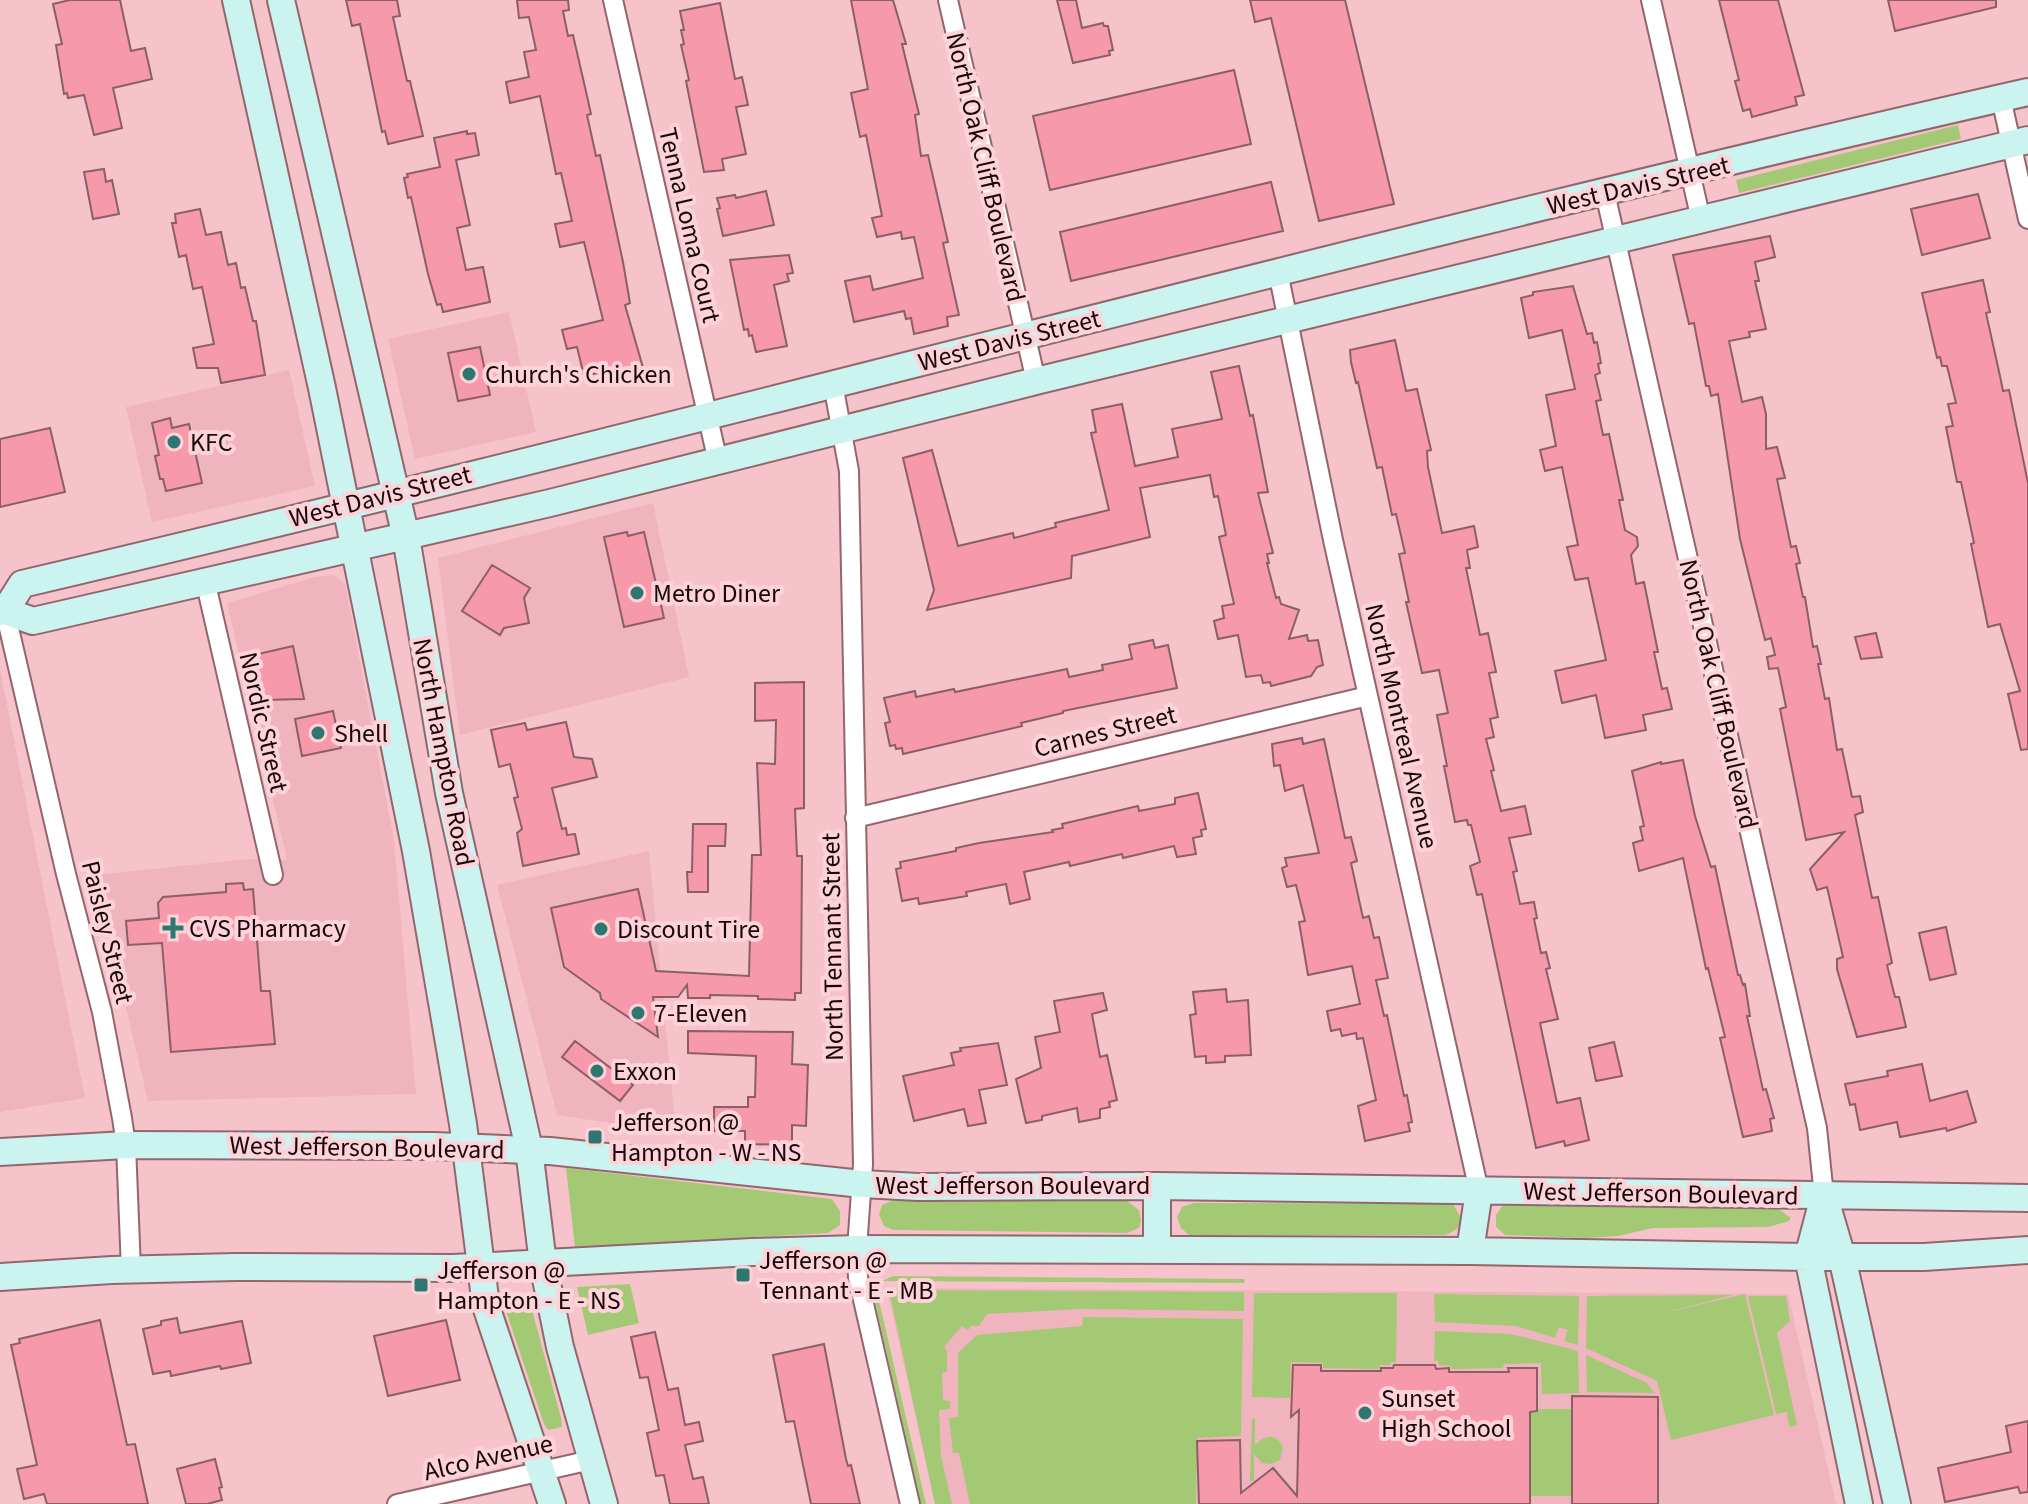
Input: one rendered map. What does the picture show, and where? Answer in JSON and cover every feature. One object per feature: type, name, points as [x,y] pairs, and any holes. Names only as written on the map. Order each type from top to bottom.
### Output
[{"type":"main road","name":"North Hampton Road","points":[[236,0],[346,504],[416,851],[465,1147],[486,1306],[552,1504]]},
{"type":"main road","name":"North Hampton Road","points":[[281,0],[406,537],[449,793],[529,1149],[543,1264],[560,1347],[604,1504]]},
{"type":"main road","name":"West Davis Street","points":[[2020,142],[406,537],[33,621],[3,611],[22,584],[706,417],[1278,272],[2028,92]]},
{"type":"main road","name":"West Jefferson Boulevard","points":[[0,1152],[126,1145],[465,1147],[529,1149],[862,1184],[918,1187],[1157,1186],[2028,1198]]},
{"type":"main road","points":[[1157,1186],[1157,1248]]},
{"type":"main road","points":[[1470,1251],[1479,1191]]},
{"type":"main road","name":"North Oak Cliff Boulevard","points":[[1824,1196],[1842,1257],[1897,1504]]},
{"type":"main road","name":"North Oak Cliff Boulevard","points":[[1824,1196],[1808,1257],[1859,1504]]},
{"type":"main road","points":[[0,1277],[131,1270],[543,1264],[857,1249],[1157,1248],[1808,1257],[1953,1256],[2028,1250]]},
{"type":"street","name":"Tenna Loma Court","points":[[613,0],[718,462]]},
{"type":"street","name":"North Oak Cliff Boulevard","points":[[948,0],[1036,381]]},
{"type":"street","points":[[1651,0],[1701,220]]},
{"type":"street","points":[[2001,98],[2020,142],[2028,219]]},
{"type":"street","name":"North Oak Cliff Boulevard","points":[[1605,193],[1817,1128],[1824,1196]]},
{"type":"street","name":"North Montreal Avenue","points":[[1278,272],[1333,540],[1479,1191]]},
{"type":"street","name":"North Tennant Street","points":[[833,384],[843,429],[850,502],[862,1184],[858,1278],[910,1504]]},
{"type":"street","name":"Nordic Street","points":[[205,580],[273,875]]},
{"type":"street","name":"Paisley Street","points":[[3,611],[102,1012],[126,1145],[131,1270]]},
{"type":"street","name":"Carnes Street","points":[[855,818],[1368,696]]},
{"type":"street","name":"Alco Avenue","points":[[397,1504],[591,1460]]},
{"type":"shaded area","points":[[509,312],[536,432],[415,459],[388,339]]},
{"type":"shaded area","points":[[289,370],[315,486],[152,522],[126,407]]},
{"type":"shaded area","points":[[653,503],[689,677],[460,735],[438,558]]},
{"type":"shaded area","points":[[333,575],[345,584],[394,841],[416,1094],[148,1101],[95,875],[249,859],[287,860],[227,603],[315,577]]},
{"type":"shaded area","points":[[0,670],[85,1098],[0,1112]]},
{"type":"shaded area","points":[[649,851],[676,1133],[557,1115],[497,885]]},
{"type":"shaded area","name":"Sunset High School","points":[[893,1288],[1788,1294],[1836,1504],[935,1504],[888,1294]]},
{"type":"green space","points":[[1958,125],[1961,139],[1739,193],[1736,180]]},
{"type":"green space","points":[[566,1168],[832,1199],[840,1211],[840,1225],[828,1233],[575,1247]]},
{"type":"green space","points":[[894,1200],[1127,1201],[1139,1210],[1141,1220],[1139,1228],[1127,1233],[893,1230],[884,1226],[879,1214],[882,1205]]},
{"type":"green space","points":[[1194,1203],[1453,1204],[1462,1219],[1457,1229],[1446,1235],[1189,1235],[1181,1228],[1177,1217],[1182,1207]]},
{"type":"green space","points":[[1503,1205],[1776,1207],[1791,1218],[1768,1227],[1653,1228],[1618,1236],[1587,1238],[1505,1235],[1496,1227],[1496,1215]]},
{"type":"green space","points":[[893,1276],[1245,1279],[1244,1283],[882,1281]]},
{"type":"green space","points":[[630,1284],[639,1323],[588,1335],[577,1287]]},
{"type":"green space","points":[[876,1288],[926,1504],[921,1504],[874,1297]]},
{"type":"green space","points":[[895,1290],[1244,1292],[1244,1311],[1079,1309],[987,1314],[979,1326],[971,1326],[968,1330],[962,1326],[944,1347],[947,1351],[947,1372],[942,1373],[943,1400],[950,1401],[950,1409],[939,1410],[941,1456],[952,1504],[935,1504],[890,1295]]},
{"type":"green space","points":[[1254,1293],[1397,1293],[1396,1362],[1380,1365],[1380,1369],[1323,1368],[1323,1363],[1291,1362],[1290,1398],[1252,1397]]},
{"type":"green space","points":[[1434,1294],[1579,1296],[1578,1345],[1564,1341],[1568,1330],[1559,1327],[1555,1338],[1516,1326],[1435,1322]]},
{"type":"green space","points":[[1745,1294],[1774,1415],[1671,1440],[1657,1381],[1586,1348],[1587,1296],[1733,1295],[1656,1315]]},
{"type":"green space","points":[[1748,1296],[1786,1296],[1790,1321],[1777,1333],[1797,1425],[1789,1427],[1787,1412],[1776,1414]]},
{"type":"green space","points":[[531,1306],[561,1418],[562,1427],[548,1430],[505,1308]]},
{"type":"green space","points":[[1083,1317],[1243,1319],[1241,1436],[1197,1438],[1196,1504],[970,1504],[959,1453],[953,1453],[949,1418],[958,1417],[958,1353],[977,1335],[1082,1326]]},
{"type":"green space","points":[[1435,1331],[1511,1334],[1578,1351],[1579,1393],[1542,1394],[1541,1363],[1504,1364],[1503,1368],[1452,1369],[1451,1366],[1439,1365],[1438,1361],[1434,1361]]},
{"type":"green space","points":[[1586,1355],[1647,1383],[1655,1393],[1587,1392]]},
{"type":"green space","points":[[1537,1409],[1572,1409],[1572,1496],[1530,1496],[1530,1412]]},
{"type":"green space","points":[[1252,1419],[1255,1419],[1255,1446],[1262,1439],[1273,1437],[1283,1447],[1280,1460],[1271,1464],[1262,1463],[1254,1454],[1254,1481],[1250,1481]]},
{"type":"building","points":[[70,0],[120,0],[131,51],[145,48],[152,79],[113,88],[122,128],[94,135],[84,95],[68,98],[67,93],[64,94],[56,45],[62,44],[53,4]]},
{"type":"building","points":[[346,0],[397,0],[400,16],[393,17],[423,136],[388,144],[385,131],[382,132],[360,24],[352,26]]},
{"type":"building","points":[[517,0],[568,0],[569,10],[563,11],[568,36],[573,35],[587,96],[591,114],[587,115],[596,156],[600,155],[623,262],[630,303],[625,305],[644,371],[618,377],[616,369],[584,376],[577,347],[567,349],[562,330],[603,320],[584,242],[560,247],[555,224],[572,221],[561,173],[556,174],[540,96],[510,103],[506,82],[529,77],[524,52],[536,50],[529,17],[519,18]]},
{"type":"building","points":[[851,0],[893,0],[906,44],[902,44],[919,114],[915,115],[921,156],[928,155],[948,242],[943,243],[959,315],[947,317],[948,326],[914,334],[911,318],[906,319],[904,311],[854,322],[845,281],[870,276],[873,290],[923,278],[914,237],[902,239],[901,232],[877,237],[872,218],[882,216],[866,135],[860,137],[851,93],[868,89]]},
{"type":"building","points":[[1057,0],[1076,0],[1082,28],[1103,23],[1108,26],[1113,50],[1109,51],[1110,55],[1073,63]]},
{"type":"building","points":[[1250,0],[1345,0],[1394,204],[1319,221],[1271,18],[1255,22]]},
{"type":"building","points":[[1719,0],[1778,0],[1804,95],[1795,97],[1797,105],[1752,117],[1750,109],[1743,111],[1735,81],[1739,80]]},
{"type":"building","points":[[1888,0],[1996,0],[1996,7],[1895,31]]},
{"type":"building","points":[[720,3],[735,79],[742,77],[748,105],[736,107],[746,154],[722,159],[724,170],[704,172],[686,81],[689,80],[681,45],[684,44],[681,30],[684,30],[680,11]]},
{"type":"building","points":[[1234,70],[1251,144],[1050,190],[1033,116]]},
{"type":"building","points":[[467,131],[467,134],[475,133],[479,155],[456,160],[470,225],[457,228],[466,270],[483,267],[490,302],[443,312],[441,304],[437,305],[404,178],[408,177],[407,174],[440,167],[434,138]]},
{"type":"building","points":[[104,169],[106,182],[112,180],[119,214],[93,219],[84,172]]},
{"type":"building","points":[[1271,182],[1283,231],[1071,281],[1060,232]]},
{"type":"building","points":[[766,191],[774,225],[723,236],[717,198],[735,195],[736,198]]},
{"type":"building","points":[[1978,194],[1990,238],[1922,255],[1911,209]]},
{"type":"building","points":[[200,209],[206,235],[221,232],[228,265],[236,263],[241,288],[245,287],[253,321],[256,321],[265,375],[221,383],[218,368],[197,368],[193,348],[214,344],[202,287],[193,289],[186,255],[179,257],[172,223],[176,223],[175,214]]},
{"type":"building","points":[[1770,236],[1775,257],[1755,262],[1759,281],[1755,281],[1766,329],[1749,332],[1750,337],[1729,341],[1742,402],[1762,397],[1766,414],[1766,449],[1777,447],[1785,478],[1777,479],[1791,547],[1796,546],[1800,563],[1796,564],[1813,647],[1817,646],[1821,664],[1818,664],[1825,699],[1829,698],[1837,750],[1842,749],[1852,797],[1860,796],[1863,812],[1855,815],[1872,898],[1878,897],[1892,963],[1887,965],[1906,1027],[1857,1037],[1837,969],[1837,959],[1843,957],[1827,887],[1817,890],[1810,869],[1844,832],[1806,840],[1780,709],[1786,707],[1778,668],[1769,669],[1767,657],[1775,655],[1771,638],[1765,640],[1740,539],[1718,394],[1711,396],[1709,386],[1706,386],[1694,323],[1689,324],[1673,255]]},
{"type":"building","points":[[789,255],[793,273],[787,274],[789,281],[774,285],[787,346],[756,352],[752,335],[749,336],[748,329],[744,330],[730,260]]},
{"type":"building","points":[[1983,280],[1990,312],[1986,313],[2003,391],[2009,390],[2028,483],[2028,749],[2021,750],[2008,694],[2020,691],[2000,624],[1988,627],[1971,544],[1974,543],[1946,427],[1953,426],[1948,404],[1956,403],[1947,366],[1942,366],[1940,357],[1937,358],[1922,293]]},
{"type":"building","points":[[1573,286],[1587,334],[1592,333],[1594,343],[1597,342],[1601,363],[1598,364],[1600,373],[1595,375],[1601,400],[1596,401],[1603,435],[1609,434],[1623,500],[1619,500],[1625,530],[1637,537],[1638,546],[1631,555],[1636,584],[1644,582],[1662,689],[1667,688],[1672,709],[1643,715],[1646,730],[1605,738],[1596,695],[1562,703],[1555,671],[1606,660],[1588,578],[1575,580],[1567,547],[1578,545],[1562,467],[1545,471],[1540,450],[1556,446],[1546,395],[1575,389],[1562,330],[1529,338],[1521,298],[1533,295],[1533,292]]},
{"type":"building","points":[[1395,340],[1406,391],[1417,389],[1431,450],[1427,451],[1428,467],[1442,533],[1474,526],[1478,547],[1467,550],[1470,568],[1466,568],[1480,635],[1488,633],[1496,672],[1489,673],[1498,717],[1490,719],[1494,737],[1486,739],[1494,770],[1491,771],[1501,811],[1525,806],[1531,834],[1509,838],[1517,871],[1513,872],[1520,904],[1534,902],[1537,918],[1534,919],[1541,953],[1546,952],[1550,968],[1546,969],[1558,1019],[1540,1023],[1557,1103],[1580,1098],[1589,1140],[1565,1146],[1564,1141],[1536,1148],[1482,894],[1477,895],[1470,866],[1480,862],[1471,825],[1467,820],[1455,822],[1437,715],[1448,713],[1439,670],[1422,673],[1399,554],[1405,553],[1396,514],[1392,515],[1382,467],[1377,468],[1351,362],[1350,350]]},
{"type":"building","name":"Church's Chicken","points":[[480,347],[490,395],[458,401],[448,353]]},
{"type":"building","points":[[1239,366],[1250,416],[1253,415],[1268,492],[1258,493],[1273,553],[1267,554],[1267,563],[1276,598],[1279,597],[1281,604],[1299,610],[1289,639],[1307,635],[1308,641],[1318,640],[1323,665],[1317,667],[1311,676],[1271,686],[1270,682],[1263,683],[1261,675],[1246,677],[1238,635],[1218,639],[1214,621],[1224,618],[1222,606],[1234,604],[1219,537],[1226,535],[1210,475],[1140,488],[1150,537],[1072,556],[1071,578],[927,610],[934,590],[903,458],[932,450],[958,546],[1013,533],[1014,538],[1056,527],[1055,523],[1109,510],[1091,433],[1096,432],[1092,410],[1122,404],[1135,466],[1178,457],[1172,429],[1222,419],[1211,372]]},
{"type":"building","name":"KFC","points":[[170,418],[172,428],[189,424],[202,483],[166,491],[155,456],[159,455],[152,423]]},
{"type":"building","points":[[50,428],[65,492],[0,507],[0,439]]},
{"type":"building","name":"Metro Diner","points":[[627,532],[628,536],[644,532],[664,618],[624,627],[604,537]]},
{"type":"building","points":[[492,565],[530,588],[524,598],[529,623],[504,628],[500,635],[462,611]]},
{"type":"building","points":[[1876,633],[1882,657],[1861,659],[1855,637]]},
{"type":"building","points":[[1153,640],[1155,648],[1168,645],[1177,688],[1063,711],[1021,723],[1022,726],[903,754],[902,748],[890,746],[885,723],[890,722],[884,698],[915,691],[916,697],[954,689],[955,692],[1067,669],[1069,677],[1103,670],[1102,665],[1132,659],[1129,645]]},
{"type":"building","points":[[293,646],[304,699],[263,700],[254,655]]},
{"type":"building","points":[[804,682],[804,808],[795,809],[797,856],[802,856],[801,993],[795,993],[795,1000],[710,995],[710,998],[688,998],[687,985],[678,997],[653,997],[658,1037],[601,999],[600,993],[564,967],[551,908],[638,889],[656,971],[749,976],[752,855],[761,855],[757,763],[775,764],[776,720],[755,721],[755,683]]},
{"type":"building","name":"Shell","points":[[333,711],[341,748],[302,756],[295,719]]},
{"type":"building","points":[[566,722],[574,757],[592,759],[597,777],[552,788],[562,829],[566,828],[567,835],[575,834],[579,854],[523,866],[517,833],[522,829],[514,798],[518,797],[510,764],[499,767],[491,730],[525,723],[527,730]]},
{"type":"building","points":[[1302,738],[1303,744],[1324,739],[1345,838],[1351,837],[1357,861],[1351,863],[1363,918],[1369,916],[1374,938],[1379,937],[1388,978],[1376,980],[1412,1122],[1408,1123],[1410,1131],[1365,1141],[1358,1106],[1376,1100],[1363,1038],[1357,1039],[1356,1033],[1342,1036],[1340,1029],[1331,1031],[1327,1011],[1360,1004],[1352,966],[1308,975],[1299,922],[1305,921],[1296,885],[1287,887],[1282,868],[1287,866],[1285,858],[1319,853],[1303,785],[1285,791],[1280,765],[1274,766],[1272,744]]},
{"type":"building","points":[[1683,760],[1695,816],[1711,867],[1715,866],[1738,975],[1745,984],[1750,1016],[1747,1016],[1763,1090],[1766,1089],[1774,1118],[1770,1119],[1772,1131],[1743,1137],[1720,1038],[1725,1037],[1706,969],[1683,858],[1639,871],[1633,843],[1643,840],[1640,827],[1644,826],[1632,771],[1661,762]]},
{"type":"building","points":[[1198,793],[1206,829],[1201,830],[1202,836],[1193,838],[1196,854],[1177,857],[1174,846],[1123,858],[1122,854],[1070,866],[1069,862],[1024,872],[1030,899],[1010,904],[1006,884],[966,892],[967,896],[919,904],[918,898],[902,901],[896,869],[901,868],[900,862],[979,843],[1053,832],[1063,828],[1062,824],[1138,806],[1139,811],[1175,804],[1175,798]]},
{"type":"building","points":[[693,824],[726,824],[725,846],[708,846],[708,892],[688,892],[687,872],[692,872]]},
{"type":"building","name":"CVS Pharmacy","points":[[243,883],[244,890],[253,889],[261,991],[270,991],[275,1044],[171,1052],[162,943],[128,945],[126,921],[159,918],[158,903],[163,897],[226,892],[226,884]]},
{"type":"building","points":[[1946,927],[1956,974],[1930,980],[1919,933]]},
{"type":"building","points":[[1226,989],[1227,1002],[1248,1000],[1251,1055],[1225,1056],[1225,1062],[1206,1063],[1206,1056],[1195,1057],[1190,1015],[1196,1014],[1193,992]]},
{"type":"building","points":[[1103,993],[1107,1010],[1092,1014],[1100,1057],[1107,1055],[1117,1100],[1109,1102],[1110,1107],[1100,1109],[1100,1118],[1079,1122],[1077,1108],[1026,1123],[1016,1079],[1041,1068],[1035,1037],[1060,1032],[1054,1001]]},
{"type":"building","points":[[688,1031],[793,1032],[792,1064],[808,1065],[806,1126],[792,1125],[792,1145],[745,1144],[745,1131],[714,1131],[714,1107],[748,1107],[748,1097],[755,1097],[756,1056],[688,1053]]},
{"type":"building","name":"Exxon","points":[[575,1041],[633,1085],[620,1101],[562,1057]]},
{"type":"building","points":[[1614,1042],[1622,1076],[1596,1081],[1589,1048]]},
{"type":"building","points":[[998,1043],[1007,1085],[979,1090],[986,1123],[968,1126],[964,1109],[914,1121],[903,1076],[954,1065],[951,1053],[961,1051],[960,1048]]},
{"type":"building","points":[[1922,1064],[1930,1101],[1967,1091],[1976,1122],[1947,1131],[1946,1128],[1900,1137],[1897,1122],[1860,1130],[1855,1104],[1850,1105],[1845,1084],[1888,1076],[1887,1071]]},
{"type":"building","points":[[177,1318],[180,1333],[242,1321],[251,1363],[171,1376],[170,1371],[153,1374],[143,1329]]},
{"type":"building","points":[[100,1320],[127,1445],[135,1444],[148,1504],[47,1504],[44,1494],[24,1499],[17,1469],[37,1465],[11,1345],[20,1343],[19,1339]]},
{"type":"building","points":[[446,1320],[460,1380],[388,1396],[374,1336]]},
{"type":"building","points":[[655,1332],[668,1390],[678,1388],[685,1425],[699,1422],[703,1441],[685,1445],[693,1479],[703,1477],[709,1504],[670,1504],[664,1475],[656,1476],[647,1433],[659,1430],[648,1377],[640,1378],[631,1337]]},
{"type":"building","points":[[824,1344],[846,1459],[848,1466],[851,1465],[860,1504],[811,1504],[794,1421],[786,1422],[773,1355]]},
{"type":"building","points":[[1293,1365],[1321,1365],[1321,1371],[1381,1371],[1381,1368],[1393,1368],[1394,1365],[1435,1365],[1436,1369],[1449,1368],[1449,1372],[1509,1372],[1508,1368],[1537,1368],[1537,1411],[1530,1412],[1530,1504],[1199,1504],[1197,1441],[1240,1440],[1241,1493],[1273,1468],[1297,1496],[1299,1410],[1291,1417]]},
{"type":"building","points":[[1572,1396],[1658,1397],[1658,1504],[1572,1504]]},
{"type":"building","points":[[2028,1421],[2028,1492],[2020,1493],[2018,1487],[1945,1502],[1938,1468],[2011,1452],[2006,1426]]},
{"type":"building","points":[[215,1459],[222,1500],[186,1504],[177,1469]]},
{"type":"place","name":"Church's Chicken","points":[[469,374]]},
{"type":"place","name":"KFC","points":[[174,442]]},
{"type":"place","name":"Metro Diner","points":[[637,593]]},
{"type":"place","name":"Shell","points":[[318,733]]},
{"type":"place","name":"CVS Pharmacy","points":[[173,928]]},
{"type":"place","name":"Discount Tire","points":[[601,929]]},
{"type":"place","name":"7-Eleven","points":[[638,1013]]},
{"type":"place","name":"Exxon","points":[[597,1071]]},
{"type":"place","name":"Jefferson @ Hampton - W - NS","points":[[595,1137]]},
{"type":"place","name":"Jefferson @ Tennant - E - MB","points":[[743,1275]]},
{"type":"place","name":"Jefferson @ Hampton - E - NS","points":[[421,1285]]},
{"type":"place","name":"Sunset High School","points":[[1365,1413]]}]
